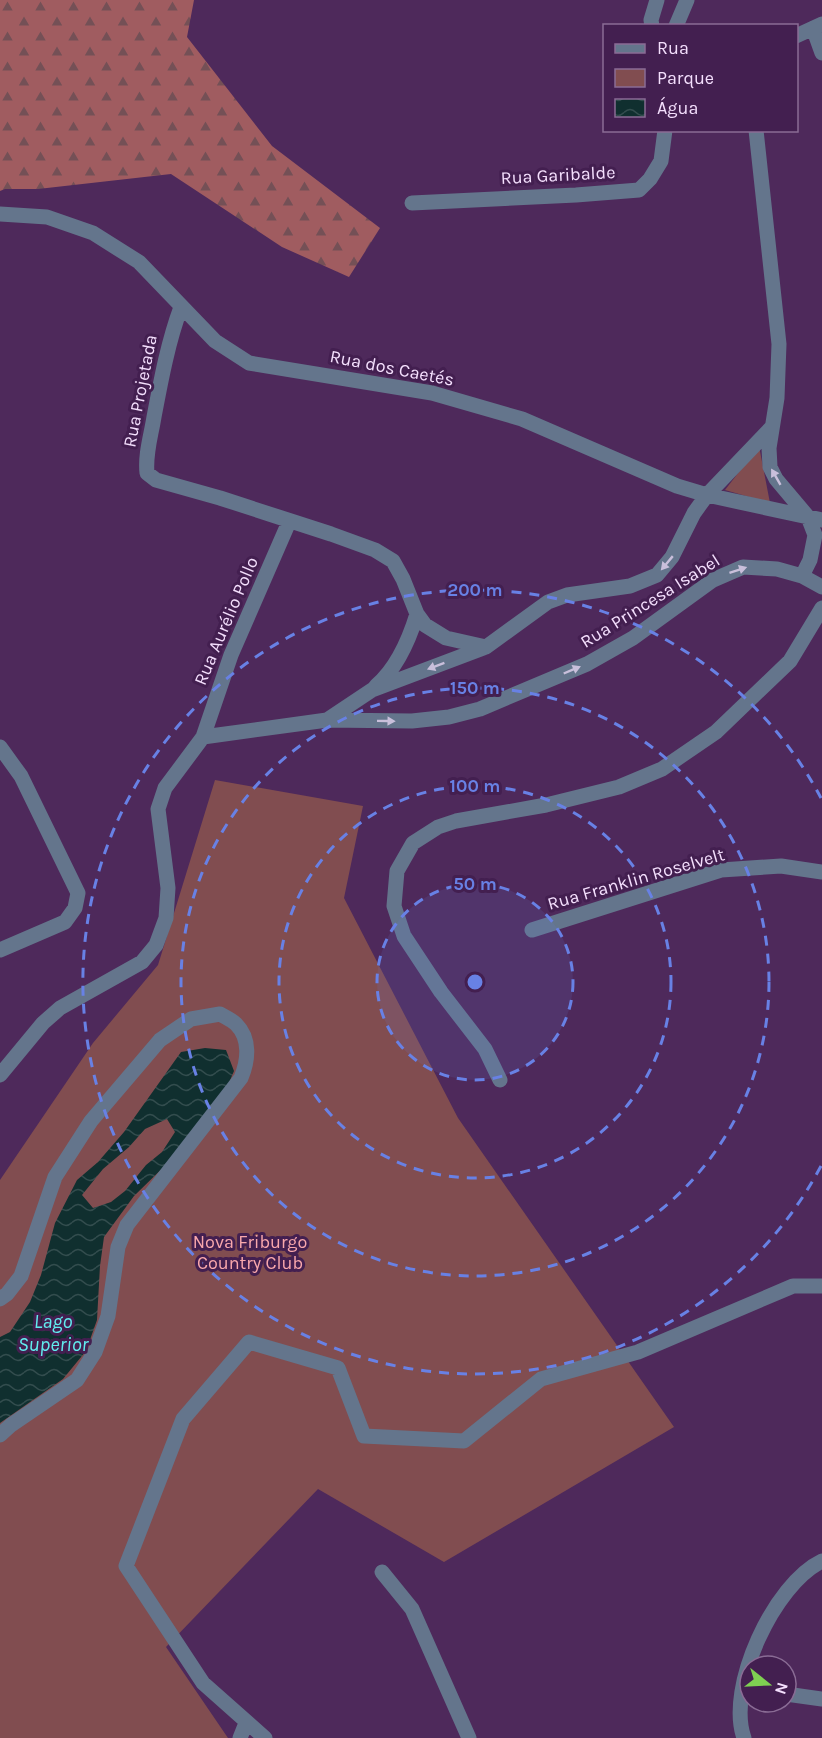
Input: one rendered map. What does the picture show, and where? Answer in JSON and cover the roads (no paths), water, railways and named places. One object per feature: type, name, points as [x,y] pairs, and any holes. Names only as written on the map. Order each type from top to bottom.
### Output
[{"type":"street","points":[[652,24],[657,0]]},
{"type":"street","points":[[677,24],[687,0]]},
{"type":"street","points":[[798,35],[818,26],[822,53]]},
{"type":"street","name":"Rua Garibalde","points":[[412,203],[639,190],[650,179],[661,161],[665,132]]},
{"type":"street","points":[[756,132],[779,344],[777,398],[769,448],[770,467],[776,479],[815,518],[814,548],[802,576]]},
{"type":"street","name":"Rua dos Caetés","points":[[0,214],[47,218],[93,233],[139,262],[215,341],[249,363],[444,396],[522,419],[677,486],[707,495],[815,518]]},
{"type":"street","name":"Rua Projetada","points":[[181,307],[171,334],[146,462],[147,473],[156,480],[220,498],[289,522]]},
{"type":"street","points":[[372,690],[486,646],[548,602],[567,595],[630,586],[657,575],[672,557],[694,513],[707,495],[772,427]]},
{"type":"street","points":[[289,522],[375,550],[393,561],[404,579],[417,614],[425,625],[447,638],[486,646]]},
{"type":"street","name":"Rua Aurélio Pollo","points":[[203,736],[231,655],[289,522]]},
{"type":"street","name":"Rua Princesa Isabel","points":[[203,736],[327,720],[412,721],[448,717],[480,709],[596,659],[633,638],[713,580],[743,567],[777,569],[802,576],[822,587]]},
{"type":"street","points":[[500,1080],[485,1049],[441,992],[404,936],[394,906],[397,871],[413,843],[438,827],[456,821],[546,805],[619,787],[662,769],[716,732],[790,661],[822,608]]},
{"type":"street","points":[[327,720],[372,690],[386,677],[409,639],[417,614]]},
{"type":"street","points":[[0,1075],[43,1023],[60,1008],[142,962],[156,945],[166,918],[168,888],[158,809],[160,798],[203,736]]},
{"type":"street","points":[[0,747],[21,776],[78,893],[75,908],[65,922],[0,950]]},
{"type":"street","name":"Rua Franklin Roselvelt","points":[[532,930],[721,870],[781,866],[822,872]]},
{"type":"street","points":[[0,1299],[21,1276],[55,1178],[91,1121],[160,1040],[191,1019],[220,1014],[237,1024],[246,1041],[247,1062],[241,1078],[127,1225],[118,1247],[108,1316],[95,1352],[76,1380],[11,1425],[0,1436]]},
{"type":"street","points":[[265,1738],[203,1683],[126,1566],[183,1419],[249,1342],[338,1368],[364,1436],[464,1441],[541,1379],[638,1352],[793,1286],[822,1286]]},
{"type":"street","points":[[754,1654],[759,1635],[783,1595],[814,1565],[822,1561]]},
{"type":"street","points":[[382,1572],[412,1609],[469,1738]]},
{"type":"street","points":[[798,1696],[822,1699]]},
{"type":"street","points":[[743,1714],[741,1729],[744,1738]]},
{"type":"street","points":[[240,1738],[246,1723]]},
{"type":"water","name":"Lago Superior","points":[[205,1048],[226,1050],[234,1071],[225,1092],[177,1154],[134,1196],[104,1237],[97,1320],[86,1351],[63,1379],[0,1423],[0,1337],[10,1332],[30,1302],[41,1275],[55,1223],[77,1180],[98,1162],[124,1132],[181,1052]],"holes":[[[167,1119],[175,1132],[162,1152],[146,1165],[125,1191],[111,1202],[93,1208],[82,1195],[103,1169],[129,1147],[145,1129]]]},
{"type":"park label","name":"Nova Friburgo Country Club","points":[[250,1252]]}]
